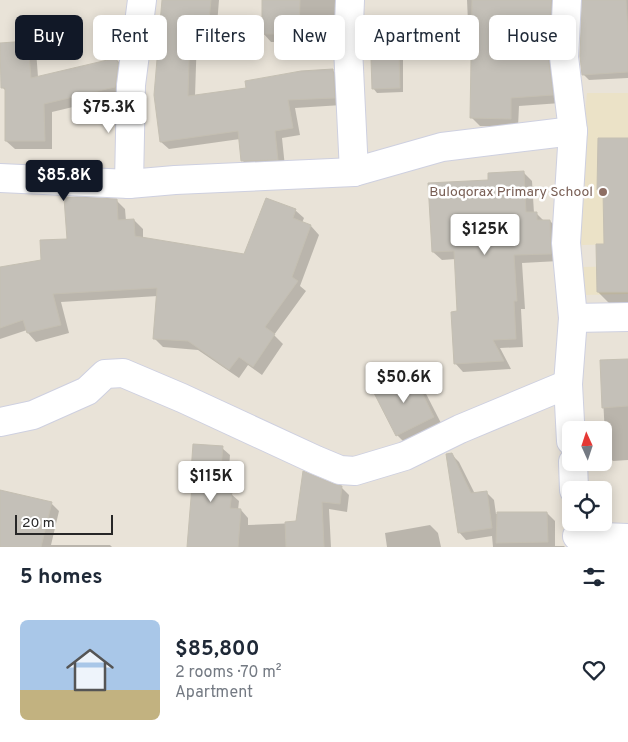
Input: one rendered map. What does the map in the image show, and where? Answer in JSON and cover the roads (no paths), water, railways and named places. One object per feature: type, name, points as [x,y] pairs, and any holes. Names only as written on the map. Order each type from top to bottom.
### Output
[{"type":"street","points":[[129,184],[131,85],[142,0]]},
{"type":"street","points":[[350,0],[348,48],[354,172]]},
{"type":"street","points":[[567,0],[564,57],[573,131],[566,242],[573,318],[568,384],[570,421]]},
{"type":"street","points":[[0,178],[129,184],[174,180],[354,172],[442,148],[573,131]]},
{"type":"street","points":[[573,318],[628,316]]},
{"type":"street","points":[[0,422],[34,415],[87,391],[105,374],[123,373],[316,460],[340,470],[355,471],[405,456],[460,428],[568,384]]},
{"type":"street","points":[[576,535],[628,538]]},
{"type":"place","name":"Buloqorax Primary School","points":[[603,192]]}]
